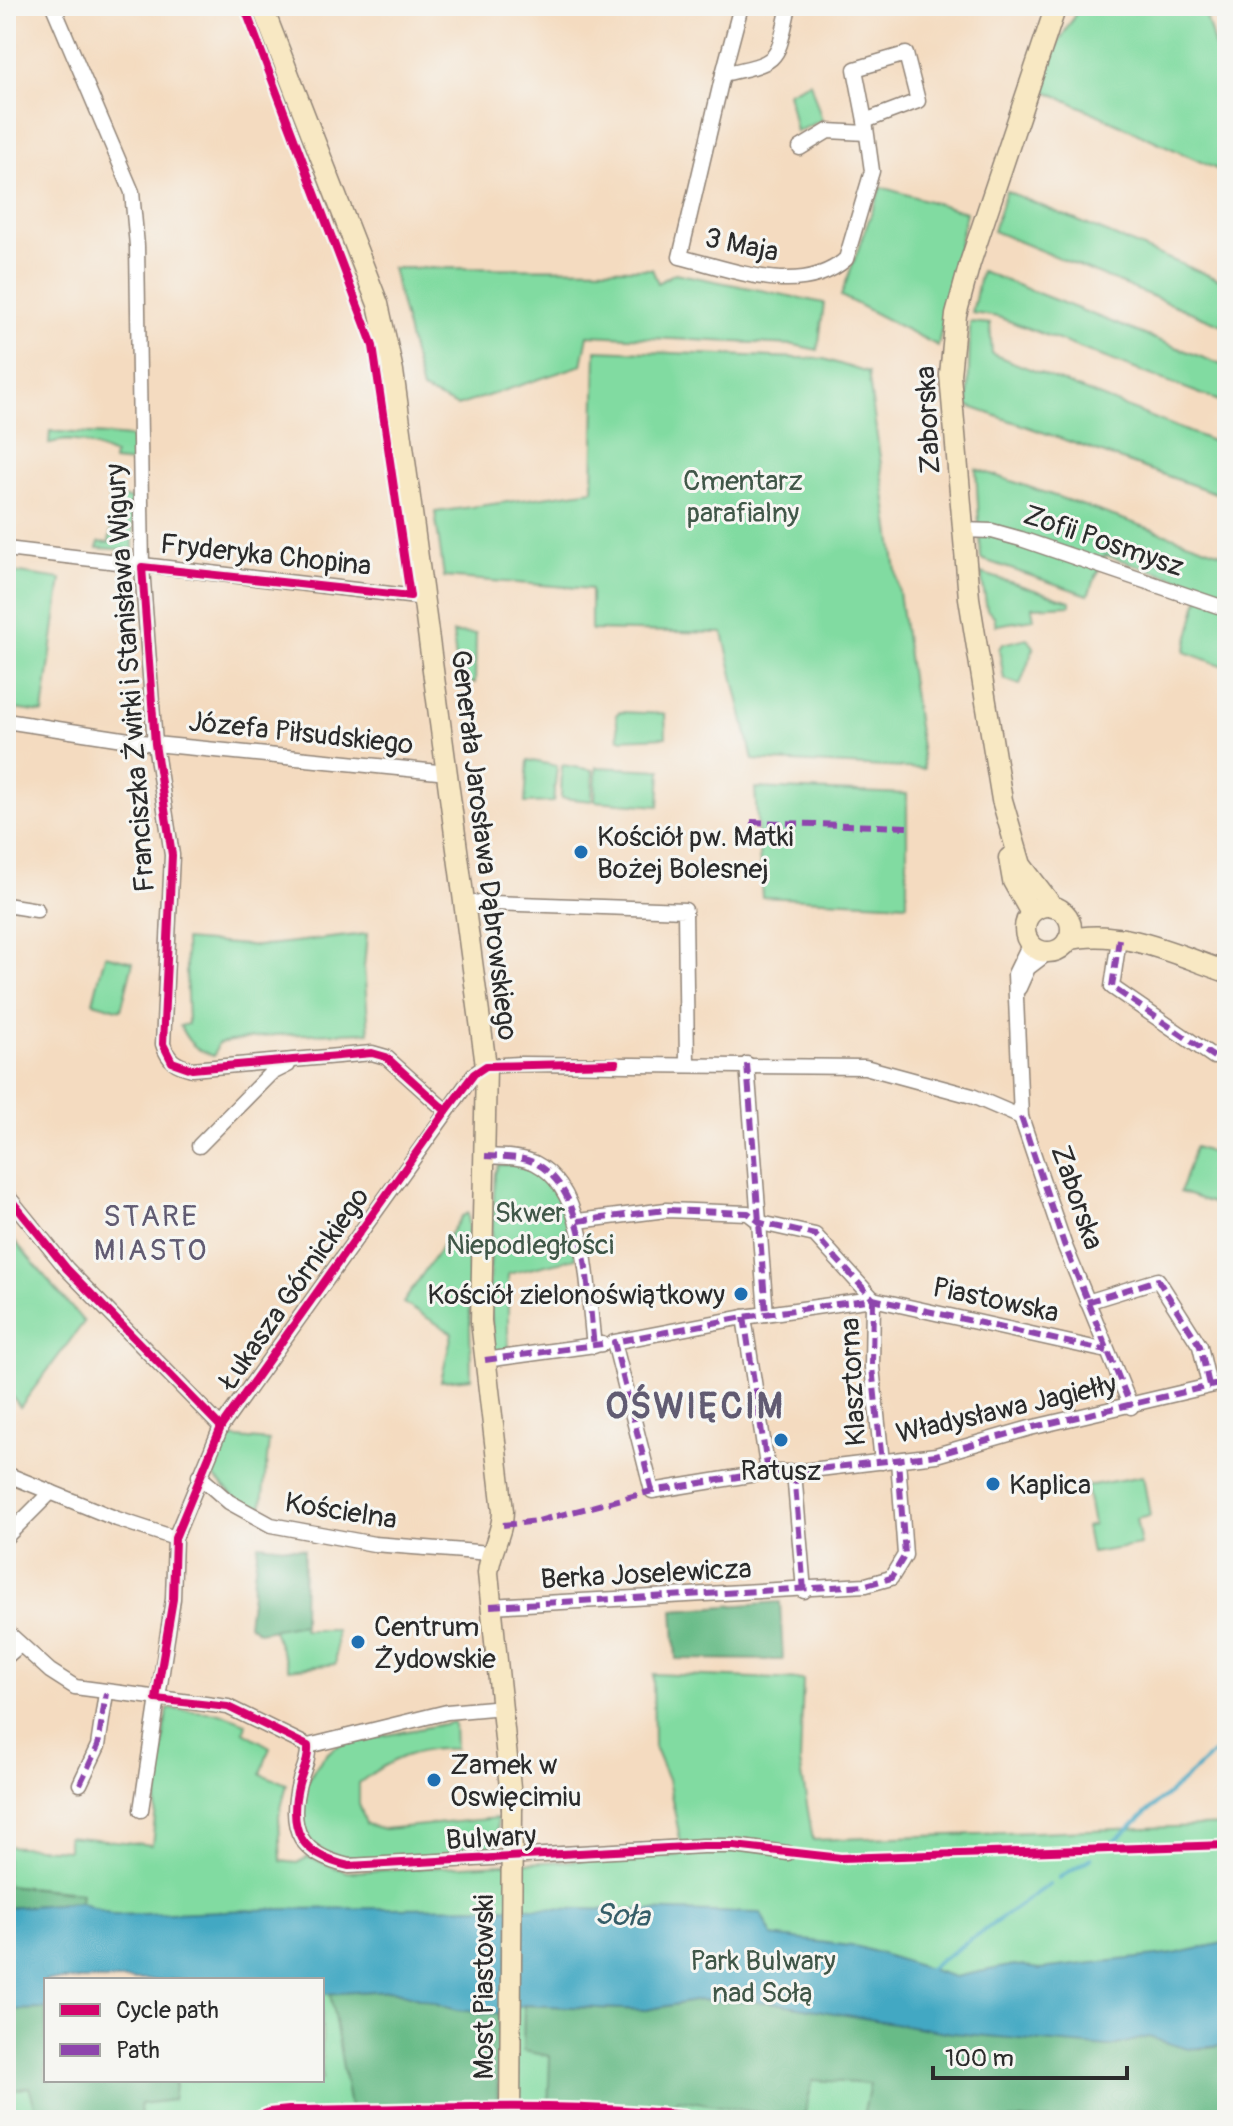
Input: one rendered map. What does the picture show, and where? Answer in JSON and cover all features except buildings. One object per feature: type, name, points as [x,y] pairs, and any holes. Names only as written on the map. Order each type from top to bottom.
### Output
[{"type":"street","name":"Franciszka Żwirki i Stanisława Wigury","points":[[53,6],[132,192],[139,325],[142,567],[155,744],[172,855],[163,1044],[166,1055],[172,1062],[192,1069],[291,1063],[359,1053],[386,1057],[446,1111]]},
{"type":"street","name":"Generała Jarosława Dąbrowskiego","points":[[262,6],[383,321],[425,598],[486,1066],[480,1282],[485,1360],[503,1511],[503,1525],[490,1553],[490,1606],[512,1807]]},
{"type":"street","name":"3 Maja","points":[[741,6],[680,257],[780,280],[799,279],[835,269],[846,259],[872,171],[866,127],[855,69],[906,54],[918,101],[866,127],[828,131],[800,148]]},
{"type":"street","points":[[723,74],[768,63],[779,53],[789,6]]},
{"type":"street","name":"Zaborska","points":[[1031,913],[1013,881],[1008,830],[973,623],[950,394],[956,315],[1001,164],[1057,10]]},
{"type":"street","name":"Zofii Posmysz","points":[[962,530],[992,531],[1021,539],[1227,609]]},
{"type":"street","name":"Fryderyka Chopina","points":[[6,549],[425,598]]},
{"type":"street","name":"Józefa Piłsudskiego","points":[[6,721],[155,744],[448,773]]},
{"type":"street","name":"Zaborska","points":[[1008,830],[1026,876],[1060,911]]},
{"type":"street","points":[[465,902],[685,910],[687,1063]]},
{"type":"street","points":[[6,905],[37,910]]},
{"type":"street","points":[[1049,952],[1030,943],[1025,928],[1031,913],[1041,907],[1060,911],[1127,940],[1227,972]]},
{"type":"street","points":[[1060,911],[1071,927],[1068,940]]},
{"type":"street","points":[[1017,996],[1028,968],[1068,940],[1084,935],[1127,940]]},
{"type":"street","points":[[1127,940],[1112,987],[1214,1057]]},
{"type":"street","name":"Zaborska","points":[[1030,943],[1015,974],[1021,1117],[1087,1302],[1131,1407]]},
{"type":"street","points":[[199,1146],[270,1074],[291,1063]]},
{"type":"street","points":[[486,1066],[687,1063],[865,1067],[972,1096],[1021,1117]]},
{"type":"street","points":[[747,1064],[766,1314]]},
{"type":"street","name":"Łukasza Górnickiego","points":[[141,1810],[173,1599],[175,1538],[221,1427],[446,1111],[474,1074],[486,1066]]},
{"type":"street","points":[[485,1156],[534,1162],[565,1191],[578,1221],[594,1346]]},
{"type":"street","points":[[6,1194],[67,1269],[221,1427]]},
{"type":"street","points":[[578,1221],[666,1210],[748,1213],[761,1223],[815,1235],[873,1299]]},
{"type":"street","points":[[1087,1302],[1158,1280],[1200,1346],[1209,1385]]},
{"type":"street","points":[[485,1360],[594,1346],[744,1317],[873,1299]]},
{"type":"street","name":"Piastowska","points":[[873,1299],[1107,1351]]},
{"type":"street","name":"Klasztorna","points":[[873,1299],[872,1367],[882,1462]]},
{"type":"street","points":[[744,1317],[768,1472]]},
{"type":"street","name":"Władysława Jagiełły","points":[[614,1342],[652,1491],[768,1472],[794,1472],[936,1455],[1030,1428],[1131,1407],[1227,1382]]},
{"type":"street","name":"Berka Joselewicza","points":[[490,1606],[804,1591],[879,1583],[891,1578],[905,1555],[898,1460]]},
{"type":"street","points":[[794,1472],[804,1591]]},
{"type":"street","points":[[6,1474],[175,1538]]},
{"type":"street","name":"Kościelna","points":[[199,1476],[229,1502],[271,1525],[374,1544],[490,1553]]},
{"type":"street","points":[[6,1537],[51,1492]]},
{"type":"street","points":[[6,1631],[63,1681],[75,1687],[228,1707],[308,1746],[447,1712],[503,1707]]},
{"type":"street","points":[[6,1657],[20,1645]]},
{"type":"street","points":[[80,1784],[98,1746],[106,1693]]},
{"type":"street","name":"Bulwary","points":[[308,1746],[294,1817],[305,1845],[333,1862],[349,1866],[703,1846],[734,1846],[788,1853]]},
{"type":"street","name":"Most Piastowski","points":[[510,2120],[512,1807]]},
{"type":"green space","points":[[1080,6],[1203,6],[1227,89],[1227,174],[1044,90],[1053,52]]},
{"type":"green space","points":[[810,82],[822,120],[796,132],[788,92]]},
{"type":"green space","points":[[881,187],[966,212],[938,346],[841,296]]},
{"type":"green space","points":[[1006,191],[1227,283],[1227,327],[993,231]]},
{"type":"green space","points":[[392,268],[652,269],[658,283],[675,273],[824,303],[818,350],[794,345],[588,335],[582,365],[457,406],[422,390]]},
{"type":"green space","points":[[981,271],[1227,367],[1227,404],[998,317],[972,313]]},
{"type":"green space","points":[[970,322],[990,324],[992,354],[1227,447],[1227,497],[968,406]]},
{"type":"green space","name":"Cmentarz parafialny","points":[[596,350],[824,359],[868,373],[924,769],[753,760],[723,633],[591,630],[591,589],[444,577],[435,512],[593,490]]},
{"type":"green space","points":[[50,431],[133,438],[133,463],[113,461],[114,455],[80,442],[65,440],[49,444]]},
{"type":"green space","points":[[976,469],[1227,555],[1227,667],[1185,652],[1202,586],[1105,555],[1088,595],[981,559]]},
{"type":"green space","points":[[109,496],[133,499],[133,550],[97,548],[99,542],[109,543],[115,502],[109,501]]},
{"type":"green space","points":[[6,571],[61,579],[43,713],[6,708]]},
{"type":"green space","points":[[981,573],[1070,601],[1070,605],[1032,607],[1034,619],[996,625],[994,616],[987,610]]},
{"type":"green space","points":[[453,633],[476,634],[475,683],[458,682]]},
{"type":"green space","points":[[1027,638],[1034,647],[1020,685],[1004,679],[999,649],[1002,644]]},
{"type":"green space","points":[[620,712],[665,714],[666,737],[619,739],[616,715]]},
{"type":"green space","points":[[528,760],[557,766],[553,802],[525,803]]},
{"type":"green space","points":[[562,765],[593,770],[592,801],[561,798]]},
{"type":"green space","points":[[596,767],[661,770],[659,806],[595,801]]},
{"type":"green space","points":[[755,788],[907,794],[907,904],[762,897]]},
{"type":"green space","points":[[367,934],[364,967],[369,1032],[274,1035],[218,1043],[214,1056],[194,1046],[180,1026],[188,1024],[185,940],[258,946]]},
{"type":"green space","points":[[105,955],[133,962],[121,1010],[93,1002]]},
{"type":"green space","points":[[1195,1147],[1227,1158],[1227,1208],[1180,1192]]},
{"type":"green space","name":"Skwer Niepodległości","points":[[499,1165],[523,1165],[547,1184],[567,1216],[576,1258],[508,1274],[508,1351],[494,1353],[489,1287],[495,1173]]},
{"type":"green space","points":[[468,1213],[471,1378],[441,1381],[452,1333],[403,1303],[462,1216]]},
{"type":"green space","points":[[6,1231],[84,1322],[20,1407],[6,1387]]},
{"type":"green space","points":[[227,1437],[269,1441],[261,1513],[240,1502],[209,1472]]},
{"type":"green space","points":[[1143,1476],[1150,1516],[1136,1519],[1141,1545],[1091,1553],[1086,1527],[1093,1525],[1086,1486]]},
{"type":"green space","points":[[258,1544],[304,1549],[303,1624],[259,1632],[248,1624]]},
{"type":"green space","points":[[780,1602],[783,1660],[676,1659],[673,1610]]},
{"type":"green space","points":[[303,1624],[303,1630],[336,1630],[336,1664],[289,1669],[272,1628]]},
{"type":"green space","name":"Park Bulwary nad Sołą","points":[[653,1674],[803,1680],[800,1763],[813,1840],[1227,1825],[1227,2120],[6,2120],[6,2031],[44,2078],[44,2082],[324,2082],[324,1978],[69,1978],[69,1891],[6,1885],[6,1846],[68,1850],[68,1836],[152,1845],[167,1709],[220,1713],[246,1723],[244,1732],[270,1747],[261,1774],[287,1784],[279,1816],[281,1861],[297,1863],[308,1857],[347,1872],[680,1855],[682,1848],[668,1780],[654,1747]]},
{"type":"green space","points":[[454,1722],[455,1749],[428,1750],[404,1757],[359,1783],[359,1803],[366,1824],[384,1829],[497,1818],[500,1854],[378,1860],[332,1854],[312,1843],[303,1827],[302,1803],[310,1777],[326,1754],[341,1744]]},
{"type":"green space","points":[[6,1885],[81,1893],[80,1902],[6,1908]]},
{"type":"green space","points":[[393,1990],[457,2010],[499,2014],[497,2120],[347,2120],[352,2119],[330,1993]]},
{"type":"green space","points":[[699,2000],[769,2002],[1109,2047],[1146,2037],[1205,2049],[1227,2041],[1227,2120],[862,2120],[870,2084],[813,2080],[803,2120],[678,2099],[668,2120],[523,2120],[523,2112],[548,2111],[550,2056],[523,2051],[524,2005],[646,2010]]},
{"type":"green space","points":[[44,2009],[44,2082],[176,2082],[173,2100],[140,2104],[141,2120],[39,2120],[29,2087],[6,2092],[6,2010]]},
{"type":"water","name":"Soła","points":[[80,1902],[114,1915],[280,1909],[491,1907],[761,1913],[772,1936],[859,1947],[954,1977],[1014,1965],[1039,1969],[1174,1954],[1227,1942],[1227,2041],[1220,2046],[1188,2049],[1148,2037],[1109,2047],[952,2033],[769,2002],[699,2000],[646,2010],[524,2005],[499,2014],[457,2010],[393,1990],[324,1994],[324,1978],[44,1978],[44,2009],[6,2010],[6,1908]]},
{"type":"waterway","points":[[1111,1844],[1227,1742]]},
{"type":"waterway","points":[[1059,1878],[1091,1858]]},
{"type":"waterway","points":[[924,1972],[1050,1884]]},
{"type":"marked path","points":[[751,822],[908,827]]},
{"type":"marked path","points":[[1119,939],[1112,987],[1214,1057]]},
{"type":"marked path","points":[[747,1064],[766,1314]]},
{"type":"marked path","points":[[1021,1117],[1064,1244],[1131,1407]]},
{"type":"marked path","points":[[485,1156],[517,1158],[535,1163],[553,1176],[566,1195],[582,1244],[594,1346]]},
{"type":"marked path","points":[[578,1221],[666,1210],[748,1213],[761,1223],[815,1235],[873,1299]]},
{"type":"marked path","points":[[1087,1302],[1158,1280],[1200,1346],[1209,1385]]},
{"type":"marked path","points":[[873,1299],[872,1367],[882,1462]]},
{"type":"marked path","points":[[652,1491],[614,1342],[744,1317],[873,1299],[1107,1351]]},
{"type":"marked path","points":[[744,1317],[768,1472]]},
{"type":"marked path","points":[[485,1360],[602,1344]]},
{"type":"marked path","points":[[503,1525],[538,1521],[652,1491],[768,1472],[794,1472],[936,1455],[1030,1428],[1227,1382]]},
{"type":"marked path","points":[[490,1606],[866,1585],[891,1578],[905,1555],[898,1460]]},
{"type":"marked path","points":[[794,1472],[804,1591]]},
{"type":"marked path","points":[[80,1784],[98,1746],[106,1693]]},
{"type":"cycle path","points":[[244,6],[373,346],[410,596],[142,567],[155,744],[172,855],[163,1044],[172,1062],[192,1069],[372,1053],[386,1057],[446,1111]]},
{"type":"cycle path","points":[[616,1063],[486,1066],[474,1074],[446,1111],[221,1427],[175,1538],[173,1599],[156,1699],[228,1707],[308,1746],[296,1800],[297,1827],[309,1848],[349,1866],[703,1846],[734,1846],[841,1858],[1227,1845]]},
{"type":"cycle path","points":[[6,1194],[67,1269],[221,1427]]},
{"type":"cycle path","points":[[250,2120],[269,2112],[289,2110],[507,2107],[617,2109],[725,2120]]},
{"type":"place","name":"Kościół pw. Matki Bożej Bolesnej","points":[[581,852]]},
{"type":"place","name":"Kościół zielonoświątkowy","points":[[741,1294]]},
{"type":"place","name":"Ratusz","points":[[781,1440]]},
{"type":"place","name":"Kaplica","points":[[993,1484]]},
{"type":"place","name":"Centrum Żydowskie","points":[[358,1642]]},
{"type":"place","name":"Zamek w Oswięcimiu","points":[[434,1780]]},
{"type":"district","name":"STARE MIASTO","points":[[151,1233]]},
{"type":"district","name":"OŚWIĘCIM","points":[[695,1405]]}]
